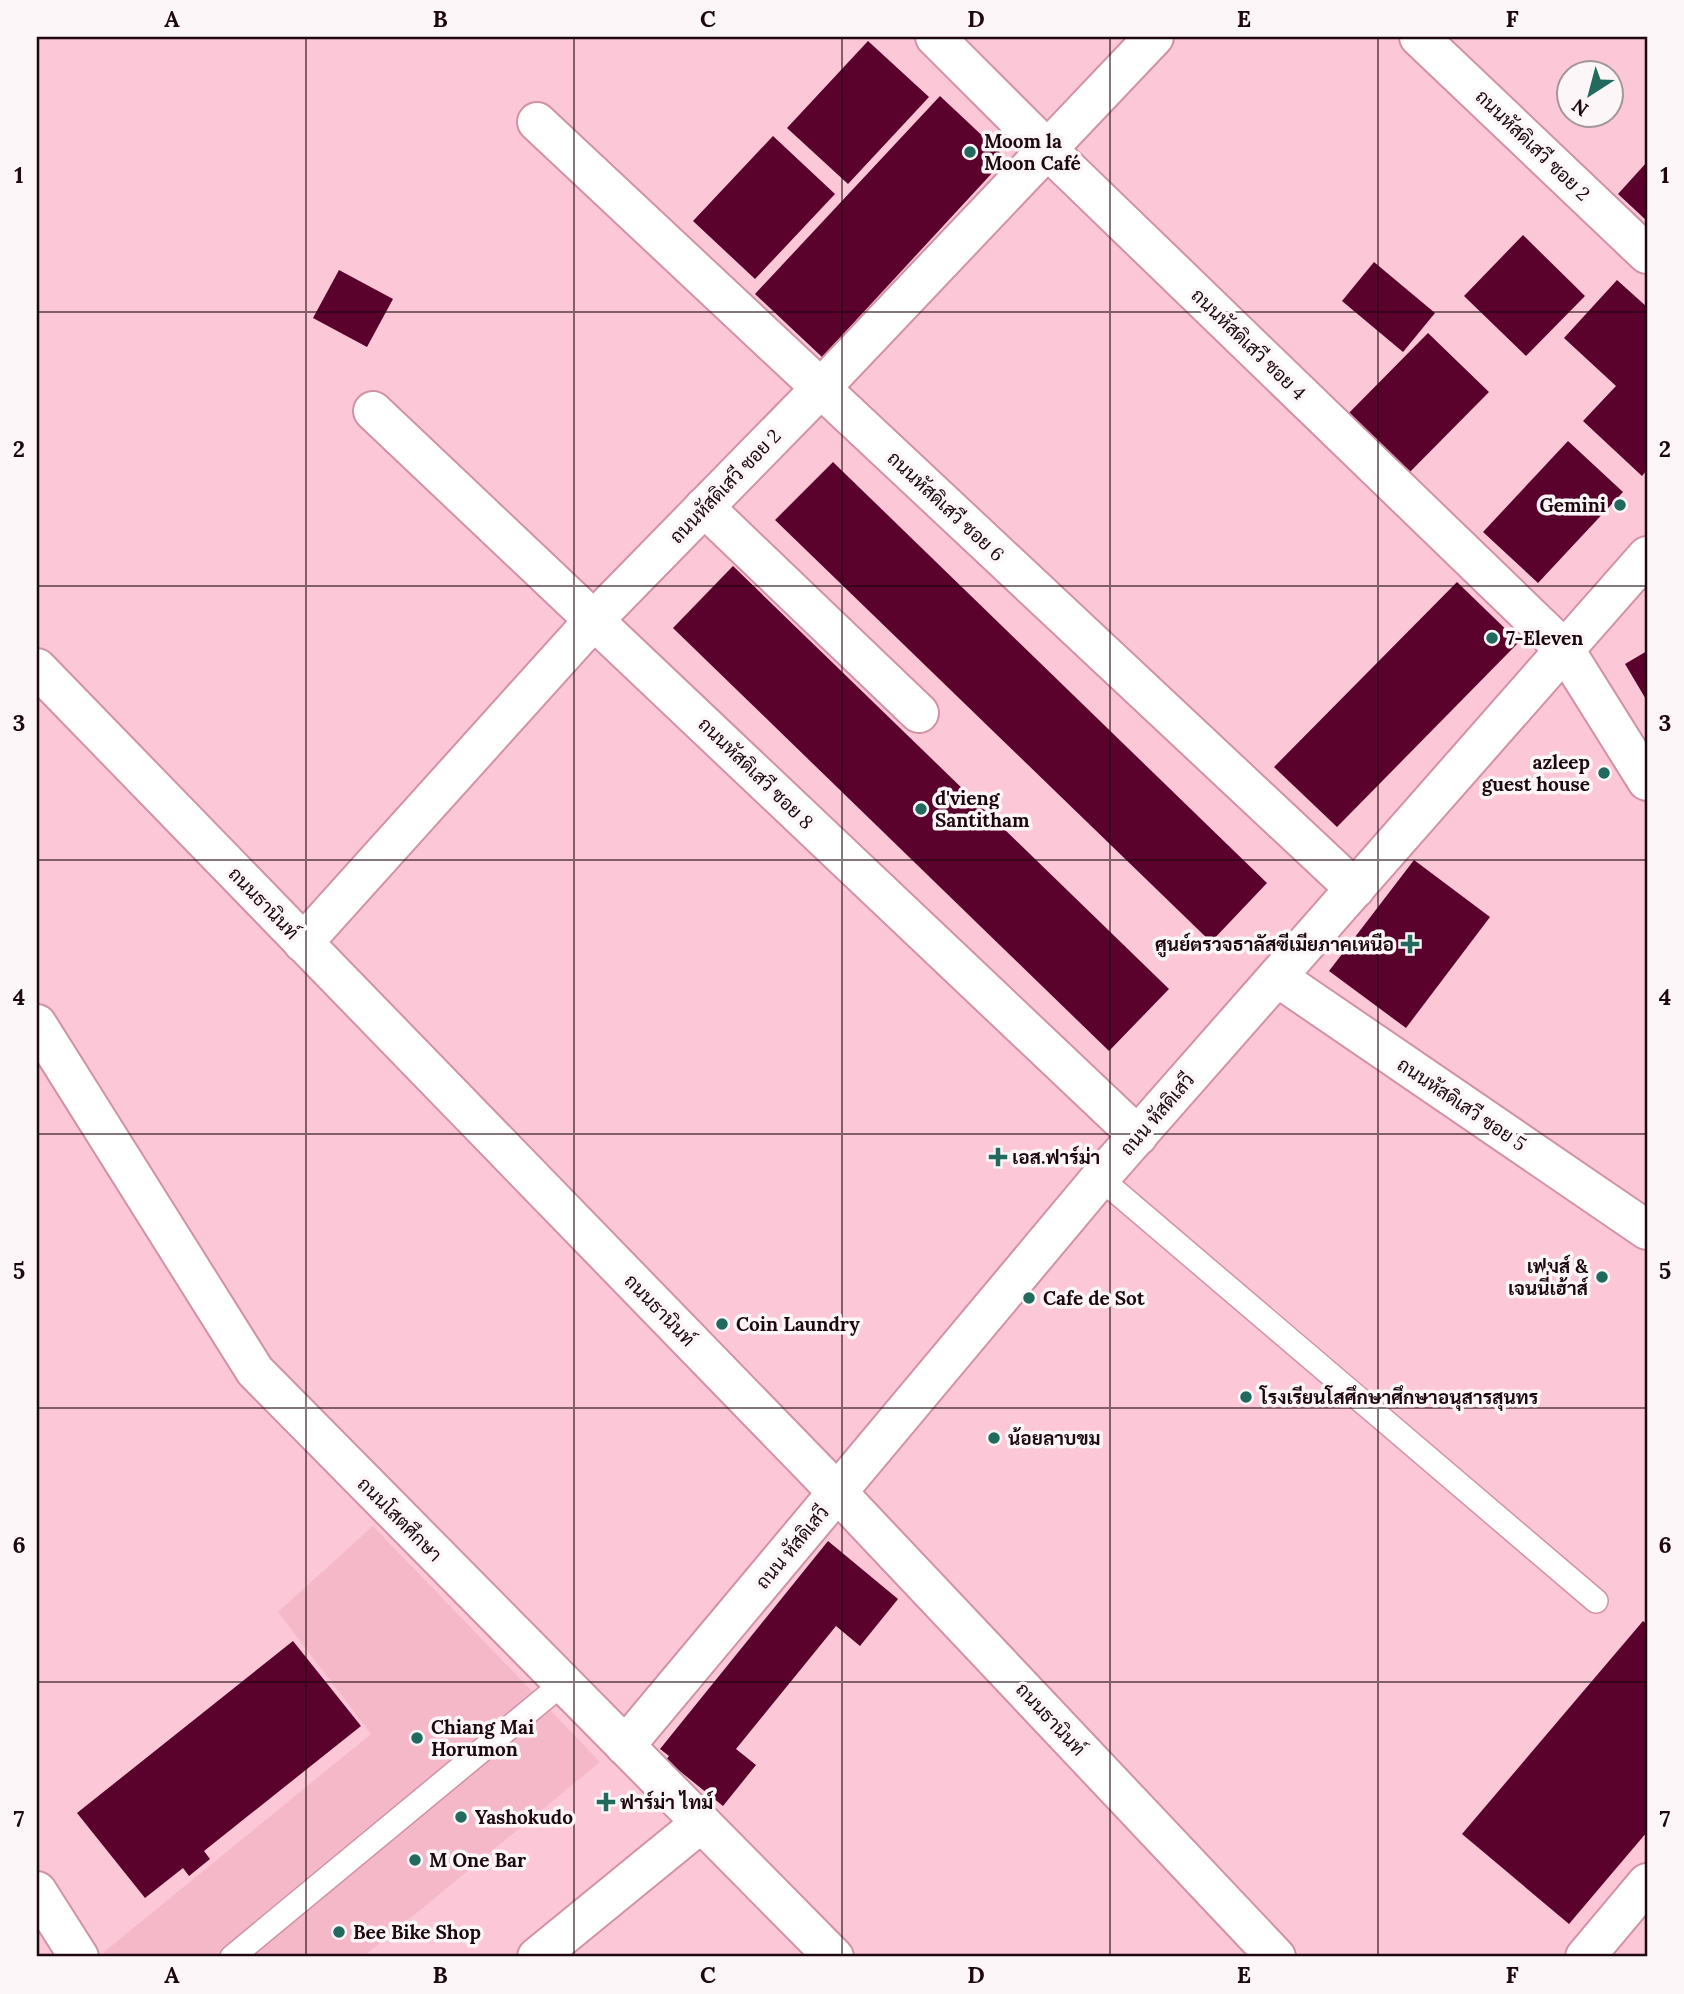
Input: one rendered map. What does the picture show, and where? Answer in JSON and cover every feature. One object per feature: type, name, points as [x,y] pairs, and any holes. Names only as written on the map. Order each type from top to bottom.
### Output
[{"type":"street","name":"ถนนหัสดิเสวี ซอย 4","points":[[935,37],[1046,148],[1565,650],[1647,781]]},
{"type":"street","name":"ถนนหัสดิเสวี ซอย 2","points":[[303,943],[594,620],[821,388],[1154,37]]},
{"type":"street","name":"ถนนหัสดิเสวี ซอย 2","points":[[1428,40],[1647,254]]},
{"type":"street","name":"ถนนหัสดิเสวี ซอย 6","points":[[537,122],[1354,889]]},
{"type":"street","name":"ถนนหัสดิเสวี ซอย 8","points":[[373,411],[1138,1136]]},
{"type":"street","points":[[704,507],[919,713]]},
{"type":"street","name":"ถนน หัสดิเสวี","points":[[625,1746],[1100,1178],[1647,556]]},
{"type":"street","name":"ถนนธานินท์","points":[[37,668],[838,1493],[1276,1957]]},
{"type":"street","name":"ถนนหัสดิเสวี ซอย 5","points":[[1277,977],[1647,1230]]},
{"type":"street","name":"ถนนโสตศึกษา","points":[[37,1024],[255,1371],[834,1957]]},
{"type":"street","points":[[537,1957],[701,1823]]},
{"type":"street","points":[[1586,1957],[1647,1883]]},
{"type":"street","points":[[37,1891],[79,1957]]},
{"type":"lane","points":[[1100,1178],[1596,1601]]},
{"type":"lane","points":[[232,1957],[562,1684]]},
{"type":"shaded area","points":[[373,1526],[600,1762],[363,1957],[107,1957],[104,1952],[371,1734],[278,1612]]},
{"type":"building","points":[[868,41],[929,97],[848,184],[787,128]]},
{"type":"building","points":[[940,96],[1006,158],[822,357],[755,294]]},
{"type":"building","points":[[773,136],[835,194],[755,279],[693,221]]},
{"type":"building","points":[[1647,162],[1647,221],[1618,194]]},
{"type":"building","points":[[1523,235],[1585,296],[1526,356],[1464,296]]},
{"type":"building","points":[[1374,262],[1435,313],[1403,352],[1342,301]]},
{"type":"building","points":[[339,270],[393,299],[367,347],[313,318]]},
{"type":"building","points":[[1617,280],[1647,307],[1647,470],[1642,476],[1583,421],[1616,386],[1564,338]]},
{"type":"building","points":[[1428,333],[1489,392],[1398,484],[1338,424]]},
{"type":"building","points":[[1568,441],[1623,492],[1538,583],[1483,532]]},
{"type":"building","name":"d'vieng Santitham","points":[[833,462],[1267,883],[1211,942],[775,520]]},
{"type":"building","name":"d'vieng Santitham","points":[[733,566],[1169,989],[1109,1051],[673,628]]},
{"type":"building","points":[[1457,582],[1519,642],[1337,827],[1274,767]]},
{"type":"building","points":[[1647,651],[1647,701],[1625,664]]},
{"type":"building","name":"ศูนย์ตรวจธาลัสซีเมียภาคเหนือ","points":[[1414,860],[1490,917],[1406,1028],[1329,971]]},
{"type":"building","points":[[828,1541],[898,1599],[860,1646],[836,1626],[736,1749],[756,1765],[723,1806],[666,1760],[669,1756],[660,1749]]},
{"type":"building","points":[[1643,1621],[1647,1624],[1647,1832],[1569,1924],[1462,1834]]},
{"type":"building","points":[[293,1641],[361,1726],[204,1851],[210,1859],[189,1876],[183,1868],[145,1898],[77,1813]]},
{"type":"place","name":"Moom la Moon Café","points":[[970,152]]},
{"type":"place","name":"Gemini","points":[[1620,505]]},
{"type":"place","name":"7-Eleven","points":[[1492,638]]},
{"type":"place","name":"azleep guest house","points":[[1604,773]]},
{"type":"place","name":"d'vieng Santitham","points":[[921,809]]},
{"type":"place","name":"ศูนย์ตรวจธาลัสซีเมียภาคเหนือ","points":[[1410,944]]},
{"type":"place","name":"เอส.ฟาร์ม่า","points":[[998,1157]]},
{"type":"place","name":"เฟมส์ & เจนนี่เฮ้าส์","points":[[1602,1277]]},
{"type":"place","name":"Cafe de Sot","points":[[1029,1298]]},
{"type":"place","name":"Coin Laundry","points":[[722,1324]]},
{"type":"place","name":"โรงเรียนโสศึกษาศึกษาอนุสารสุนทร","points":[[1246,1397]]},
{"type":"place","name":"น้อยลาบขม","points":[[994,1438]]},
{"type":"place","name":"Chiang Mai Horumon","points":[[417,1738]]},
{"type":"place","name":"ฟาร์ม่า ไทม์","points":[[606,1802]]},
{"type":"place","name":"Yashokudo","points":[[461,1817]]},
{"type":"place","name":"M One Bar","points":[[415,1860]]},
{"type":"place","name":"Bee Bike Shop","points":[[339,1932]]}]
